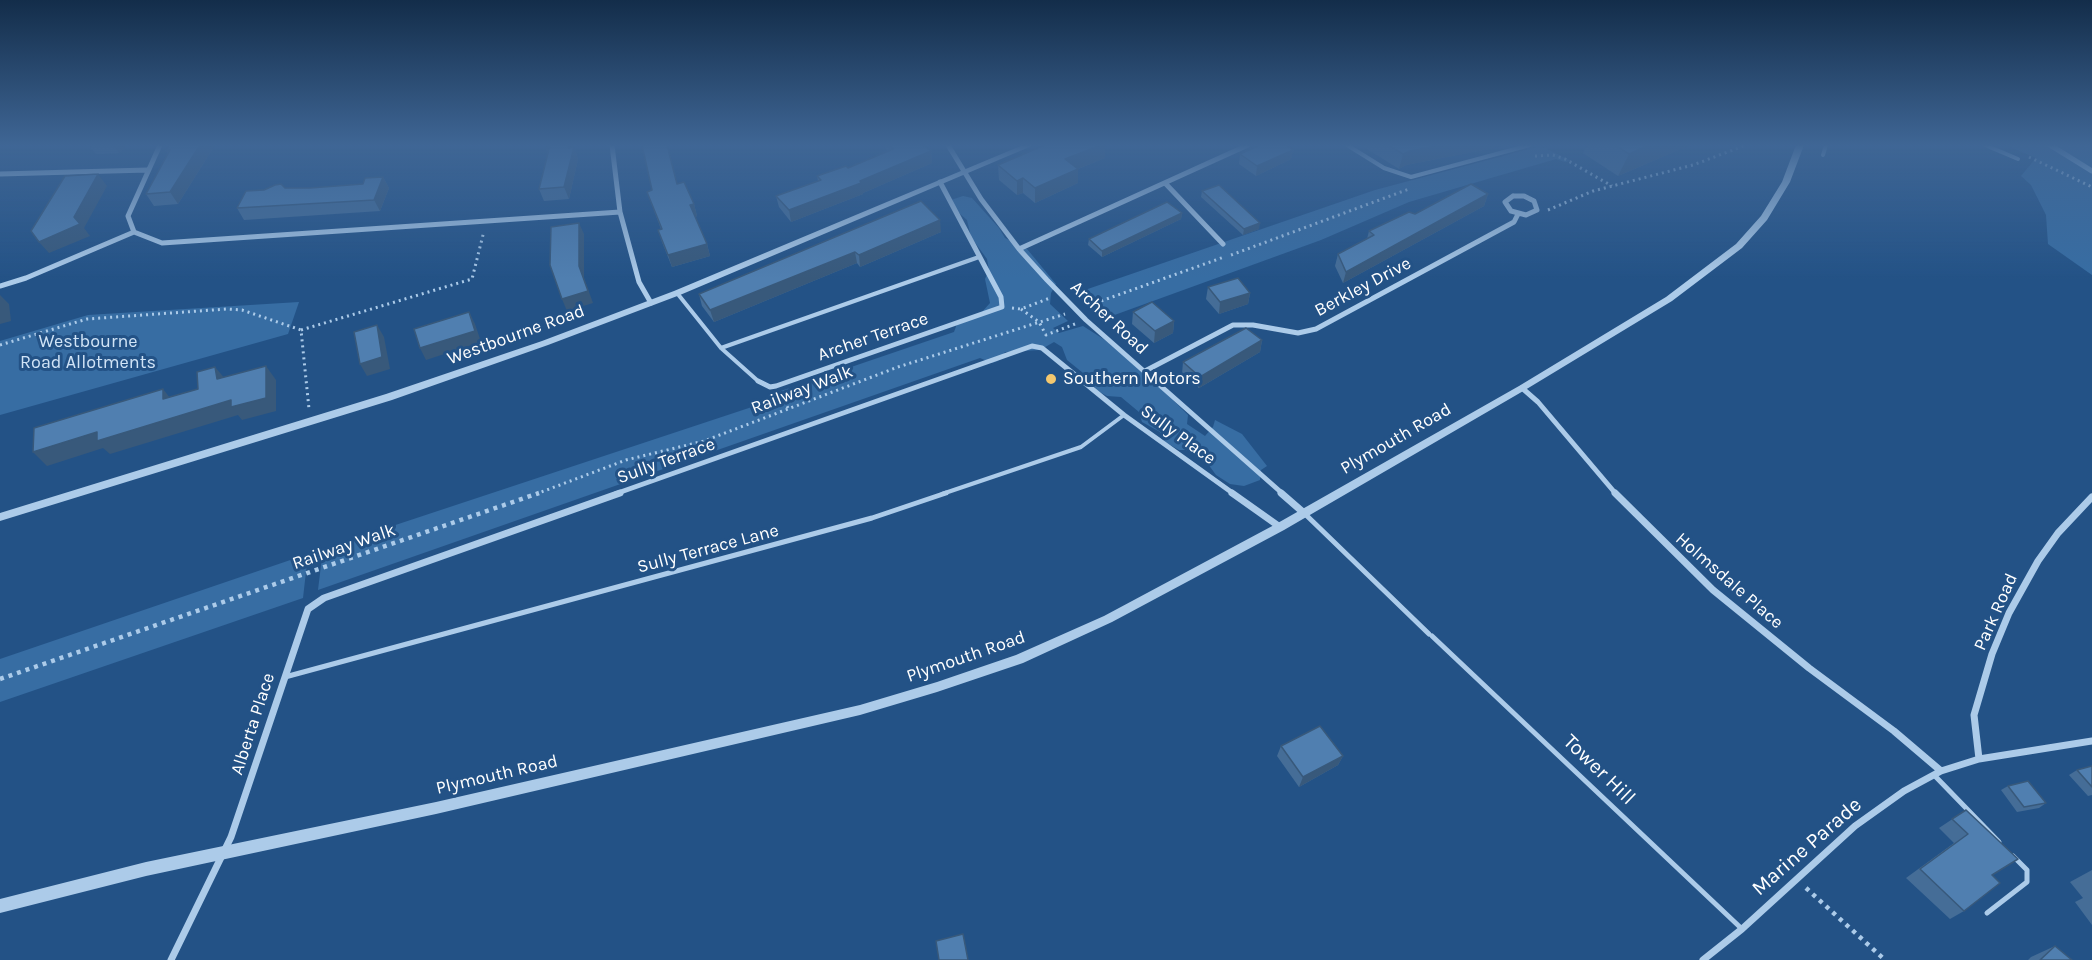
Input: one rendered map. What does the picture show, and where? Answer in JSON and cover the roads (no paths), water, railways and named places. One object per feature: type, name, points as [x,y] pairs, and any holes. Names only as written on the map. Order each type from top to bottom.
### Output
[{"type":"street","points":[[139,190],[128,216],[130,226],[134,232],[154,241],[174,243],[620,212]]},
{"type":"street","points":[[617,190],[620,212],[639,282],[651,303]]},
{"type":"street","name":"Westbourne Road","points":[[0,517],[474,368],[677,293],[922,190]]},
{"type":"street","points":[[946,190],[979,257]]},
{"type":"street","name":"Archer Road","points":[[977,190],[1019,249],[1086,320],[1304,513]]},
{"type":"street","points":[[1019,249],[1150,190]]},
{"type":"street","points":[[1171,190],[1223,244]]},
{"type":"street","name":"Plymouth Road","points":[[0,906],[46,892],[436,808],[860,710],[1019,659],[1108,619],[1280,527],[1644,316],[1712,269],[1739,246],[1764,218],[1781,190]]},
{"type":"street","name":"Berkley Drive","points":[[1524,196],[1534,201],[1538,207],[1530,214],[1518,214],[1505,205],[1509,197],[1524,196]]},
{"type":"street","name":"Berkley Drive","points":[[1145,371],[1233,325],[1252,325],[1298,333],[1316,329],[1514,222],[1518,214]]},
{"type":"street","points":[[0,286],[26,278],[134,232]]},
{"type":"street","name":"Archer Terrace","points":[[758,381],[770,387],[776,386],[998,310],[1002,307],[1001,297],[979,257]]},
{"type":"street","name":"Sully Place","points":[[1032,346],[1042,348],[1124,415],[1280,527]]},
{"type":"street","name":"Sully Terrace","points":[[310,606],[335,594],[1032,346]]},
{"type":"street","name":"Holmsdale Place","points":[[1522,388],[1538,402],[1614,492],[1713,590],[1809,668],[1894,731],[1937,773]]},
{"type":"street","name":"Park Road","points":[[1979,759],[1974,715],[1992,654],[2009,613],[2038,561],[2058,533],[2092,497]]},
{"type":"street","name":"Alberta Place","points":[[171,960],[224,852],[310,606]]},
{"type":"street","name":"Marine Parade","points":[[1703,960],[1742,929],[1856,826],[1881,807],[1937,773],[1979,759],[2092,741]]},
{"type":"lane","points":[[721,348],[979,257]]},
{"type":"lane","points":[[677,293],[721,348],[758,381]]},
{"type":"lane","name":"Sully Terrace Lane","points":[[285,677],[872,518],[1081,447],[1124,415]]},
{"type":"lane","name":"Tower Hill","points":[[1304,513],[1742,929]]},
{"type":"lane","points":[[1937,773],[2004,846]]},
{"type":"lane","points":[[1987,913],[2027,882],[2027,870],[2011,854]]},
{"type":"place","name":"Southern Motors","points":[[1051,379]]},
{"type":"park label","name":"Westbourne Road Allotments","points":[[88,352]]}]
